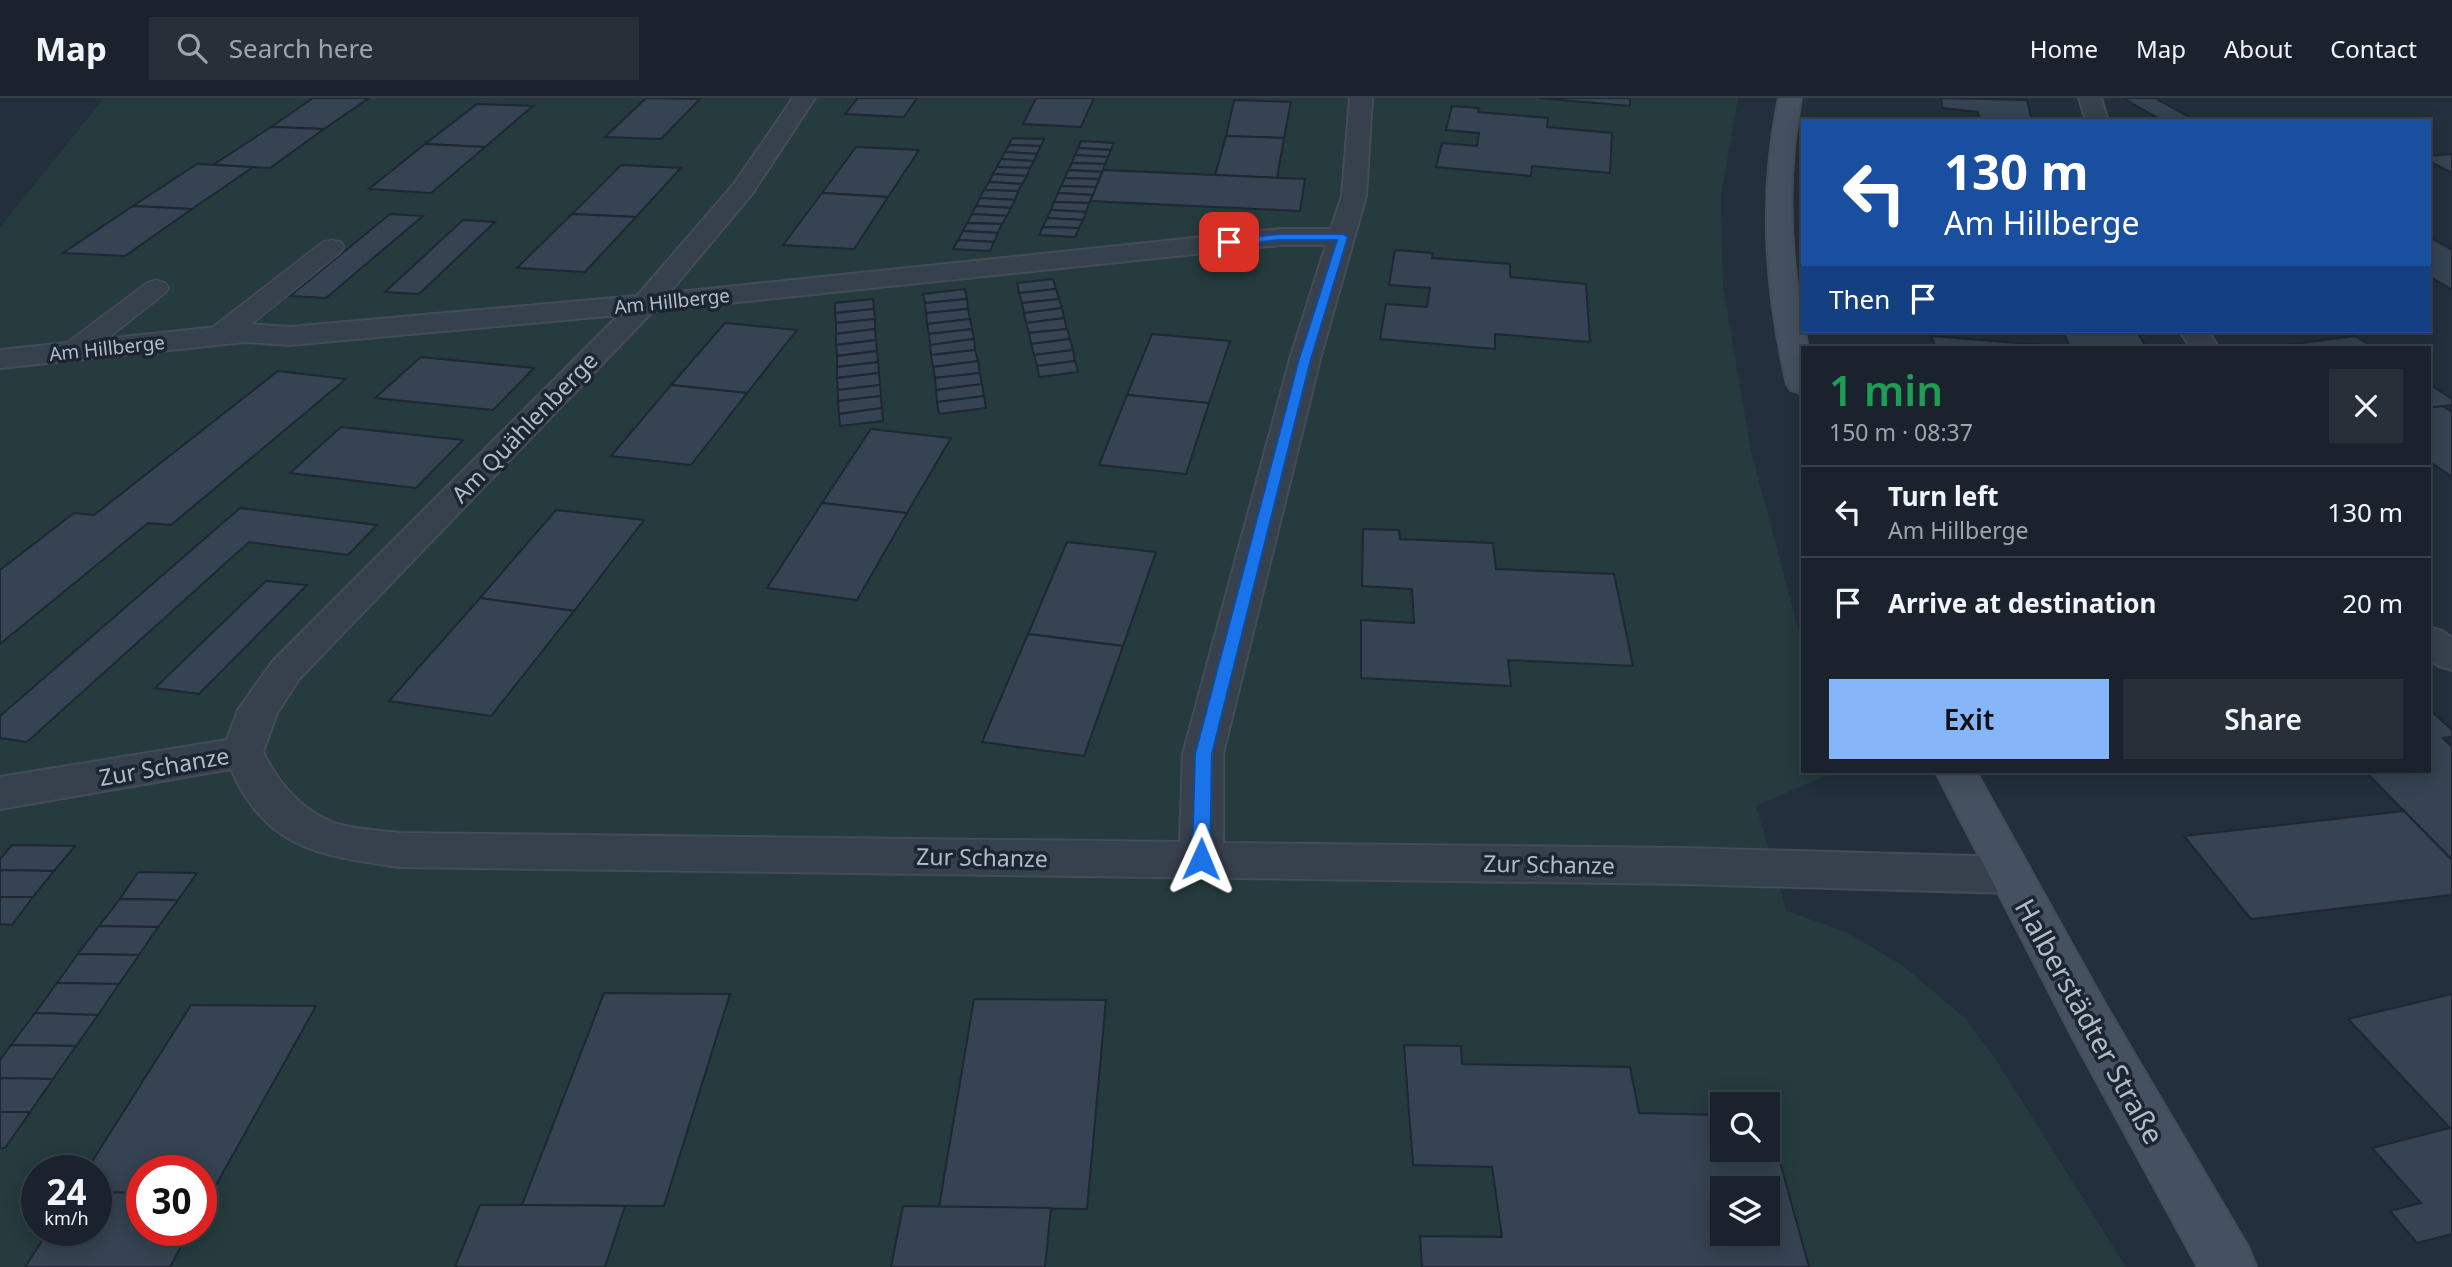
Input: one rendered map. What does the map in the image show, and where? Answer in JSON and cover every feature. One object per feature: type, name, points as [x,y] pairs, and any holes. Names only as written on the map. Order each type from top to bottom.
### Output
[{"type":"main road","points":[[1790,98],[1782,130],[1777,195],[1782,282],[1801,379]]},
{"type":"main road","name":"Halberstädter Straße","points":[[1957,773],[2146,1125],[2228,1267]]},
{"type":"street","name":"Am Quählenberge","points":[[243,752],[258,709],[286,670],[645,304],[743,189],[804,98]]},
{"type":"street","points":[[1201,859],[1203,754],[1305,359],[1354,196],[1361,98]]},
{"type":"street","points":[[2090,98],[2095,119]]},
{"type":"street","name":"Am Hillberge","points":[[0,359],[245,333],[290,336],[645,304],[1279,237],[1343,237]]},
{"type":"street","points":[[2431,641],[2452,657]]},
{"type":"street","name":"Zur Schanze","points":[[0,793],[243,752],[260,788],[289,818],[327,839],[399,850],[1672,866],[2010,875]]},
{"type":"lane","points":[[219,336],[332,247]]},
{"type":"lane","points":[[75,351],[156,288]]},
{"type":"green space","points":[[104,98],[1738,98],[1721,196],[1723,286],[1751,451],[1801,639],[1801,773],[1832,773],[1756,806],[1787,911],[1846,932],[1902,965],[1966,1019],[1999,1064],[2126,1267],[0,1267],[0,227]]},
{"type":"building","points":[[313,98],[369,98],[324,129],[271,127]]},
{"type":"building","points":[[646,98],[700,99],[661,139],[605,137]]},
{"type":"building","points":[[858,98],[917,98],[904,117],[845,114]]},
{"type":"building","points":[[1036,98],[1094,98],[1081,127],[1023,124]]},
{"type":"building","points":[[1538,98],[1630,98],[1630,106]]},
{"type":"building","points":[[1941,98],[2027,100],[2032,119],[1980,119],[1978,112],[1942,108]]},
{"type":"building","points":[[2123,98],[2155,98],[2192,119],[2160,119]]},
{"type":"building","points":[[1234,100],[1291,102],[1284,138],[1226,136]]},
{"type":"building","points":[[477,104],[533,106],[485,147],[425,144]]},
{"type":"building","points":[[1452,106],[1479,108],[1478,112],[1548,118],[1547,127],[1612,133],[1610,173],[1532,166],[1531,176],[1436,167],[1442,143],[1477,146],[1479,133],[1446,130]]},
{"type":"building","points":[[271,127],[324,129],[270,168],[213,165]]},
{"type":"building","points":[[1226,136],[1284,138],[1277,178],[1215,175]]},
{"type":"building","points":[[1012,138],[1044,139],[1041,146],[1009,145]]},
{"type":"building","points":[[1081,141],[1114,143],[1111,150],[1078,148]]},
{"type":"building","points":[[425,144],[485,147],[431,193],[369,189]]},
{"type":"building","points":[[1009,145],[1041,146],[1037,154],[1005,152]]},
{"type":"building","points":[[856,147],[919,150],[888,197],[822,193]]},
{"type":"building","points":[[1078,148],[1111,150],[1108,157],[1075,155]]},
{"type":"building","points":[[1005,152],[1037,154],[1034,161],[1001,159]]},
{"type":"building","points":[[2452,154],[2452,173],[2431,162],[2431,156]]},
{"type":"building","points":[[1075,155],[1108,157],[1105,164],[1072,163]]},
{"type":"building","points":[[1001,159],[1034,161],[1030,168],[997,167]]},
{"type":"building","points":[[1072,163],[1105,164],[1102,172],[1068,170]]},
{"type":"building","points":[[197,164],[253,167],[192,209],[133,206]]},
{"type":"building","points":[[621,165],[681,168],[636,217],[572,214]]},
{"type":"building","points":[[997,167],[1030,168],[1027,176],[993,174]]},
{"type":"building","points":[[1068,170],[1102,172],[1099,179],[1065,178]]},
{"type":"building","points":[[1103,170],[1305,179],[1300,211],[1090,201]]},
{"type":"building","points":[[993,174],[1027,176],[1022,184],[989,182]]},
{"type":"building","points":[[1065,178],[1099,179],[1096,187],[1061,186]]},
{"type":"building","points":[[989,182],[1022,184],[1018,191],[984,190]]},
{"type":"building","points":[[1061,186],[1096,187],[1093,195],[1058,193]]},
{"type":"building","points":[[984,190],[1018,191],[1015,200],[980,198]]},
{"type":"building","points":[[822,193],[888,197],[854,249],[783,245]]},
{"type":"building","points":[[1058,193],[1093,195],[1089,203],[1054,202]]},
{"type":"building","points":[[980,198],[1015,200],[1011,208],[976,206]]},
{"type":"building","points":[[1054,202],[1089,203],[1086,212],[1051,210]]},
{"type":"building","points":[[133,206],[192,209],[125,256],[63,253]]},
{"type":"building","points":[[976,206],[1011,208],[1007,216],[972,214]]},
{"type":"building","points":[[1051,210],[1086,212],[1083,220],[1047,218]]},
{"type":"building","points":[[390,214],[423,216],[326,298],[290,296]]},
{"type":"building","points":[[572,214],[636,217],[585,272],[517,268]]},
{"type":"building","points":[[972,214],[1007,216],[1002,224],[967,223]]},
{"type":"building","points":[[1047,218],[1083,220],[1079,228],[1043,227]]},
{"type":"building","points":[[463,220],[495,222],[419,294],[385,292]]},
{"type":"building","points":[[967,223],[1002,224],[998,233],[963,231]]},
{"type":"building","points":[[1043,227],[1079,228],[1075,237],[1039,235]]},
{"type":"building","points":[[963,231],[998,233],[994,242],[958,240]]},
{"type":"building","points":[[2431,238],[2452,250],[2452,290],[2431,277]]},
{"type":"building","points":[[958,240],[994,242],[990,251],[953,249]]},
{"type":"building","points":[[1395,250],[1433,253],[1432,258],[1510,264],[1510,277],[1586,284],[1590,342],[1495,334],[1495,349],[1380,339],[1386,304],[1427,307],[1430,288],[1389,285]]},
{"type":"building","points":[[1053,279],[1056,289],[1019,293],[1017,283]]},
{"type":"building","points":[[965,289],[967,299],[925,303],[923,294]]},
{"type":"building","points":[[1056,289],[1059,299],[1022,303],[1019,293]]},
{"type":"building","points":[[873,299],[874,309],[835,313],[835,303]]},
{"type":"building","points":[[967,299],[968,309],[926,313],[925,303]]},
{"type":"building","points":[[1059,299],[1062,308],[1024,313],[1022,303]]},
{"type":"building","points":[[1062,308],[1064,318],[1026,323],[1024,313]]},
{"type":"building","points":[[874,309],[875,319],[836,323],[835,313]]},
{"type":"building","points":[[968,309],[970,319],[927,324],[926,313]]},
{"type":"building","points":[[1064,318],[1067,329],[1029,333],[1026,323]]},
{"type":"building","points":[[875,319],[875,329],[836,334],[836,323]]},
{"type":"building","points":[[970,319],[972,329],[929,334],[927,324]]},
{"type":"building","points":[[725,323],[797,330],[747,393],[671,385]]},
{"type":"building","points":[[875,329],[876,340],[836,345],[836,334]]},
{"type":"building","points":[[972,329],[974,339],[930,345],[929,334]]},
{"type":"building","points":[[1067,329],[1070,339],[1031,344],[1029,333]]},
{"type":"building","points":[[2063,333],[2137,333],[2146,346],[2070,346]]},
{"type":"building","points":[[1152,334],[1230,341],[1209,403],[1127,395]]},
{"type":"building","points":[[1931,336],[2046,346],[1935,346]]},
{"type":"building","points":[[2355,336],[2371,346],[2279,346]]},
{"type":"building","points":[[974,339],[975,350],[931,355],[930,345]]},
{"type":"building","points":[[1070,339],[1073,350],[1034,355],[1031,344]]},
{"type":"building","points":[[876,340],[877,351],[837,356],[836,345]]},
{"type":"building","points":[[975,350],[978,361],[933,367],[931,355]]},
{"type":"building","points":[[1073,350],[1075,361],[1037,366],[1034,355]]},
{"type":"building","points":[[877,351],[878,362],[837,367],[837,356]]},
{"type":"building","points":[[421,357],[534,368],[493,410],[375,398]]},
{"type":"building","points":[[978,361],[980,373],[935,378],[933,367]]},
{"type":"building","points":[[1075,361],[1078,372],[1039,377],[1037,366]]},
{"type":"building","points":[[878,362],[879,373],[837,378],[837,367]]},
{"type":"building","points":[[278,371],[346,379],[171,525],[148,523],[0,644],[0,570],[74,513],[94,515]]},
{"type":"building","points":[[879,373],[880,385],[838,390],[837,378]]},
{"type":"building","points":[[980,373],[982,384],[936,390],[935,378]]},
{"type":"building","points":[[982,384],[984,396],[937,402],[936,390]]},
{"type":"building","points":[[671,385],[747,393],[691,465],[611,456]]},
{"type":"building","points":[[880,385],[881,396],[838,401],[838,390]]},
{"type":"building","points":[[2431,385],[2452,399],[2452,405],[2431,408]]},
{"type":"building","points":[[1127,395],[1209,403],[1186,474],[1099,465]]},
{"type":"building","points":[[881,396],[882,408],[839,414],[838,401]]},
{"type":"building","points":[[984,396],[986,408],[939,414],[937,402]]},
{"type":"building","points":[[2442,406],[2452,412],[2452,477],[2431,462],[2431,408]]},
{"type":"building","points":[[882,408],[883,421],[840,426],[839,414]]},
{"type":"building","points":[[341,427],[463,440],[416,488],[290,473]]},
{"type":"building","points":[[871,429],[951,438],[907,513],[822,503]]},
{"type":"building","points":[[822,503],[907,513],[857,600],[767,588]]},
{"type":"building","points":[[240,508],[377,525],[348,555],[249,542],[27,742],[0,738],[0,716]]},
{"type":"building","points":[[556,510],[644,520],[574,611],[480,598]]},
{"type":"building","points":[[1363,529],[1399,530],[1400,539],[1493,543],[1496,569],[1614,574],[1633,666],[1508,660],[1511,686],[1361,678],[1361,620],[1414,623],[1412,589],[1362,586]]},
{"type":"building","points":[[1067,542],[1156,552],[1123,646],[1028,634]]},
{"type":"building","points":[[266,581],[307,585],[199,694],[155,688]]},
{"type":"building","points":[[480,598],[574,611],[491,716],[389,701]]},
{"type":"building","points":[[1028,634],[1123,646],[1084,756],[982,742]]},
{"type":"building","points":[[2431,711],[2452,730],[2452,737],[2443,738],[2452,747],[2452,860],[2367,773],[2431,773]]},
{"type":"building","points":[[2404,811],[2452,860],[2452,895],[2251,919],[2184,836]]},
{"type":"building","points":[[12,845],[75,846],[54,871],[0,870],[0,859]]},
{"type":"building","points":[[0,870],[54,871],[33,897],[0,897]]},
{"type":"building","points":[[138,872],[197,873],[178,900],[120,899]]},
{"type":"building","points":[[0,897],[33,897],[12,925],[0,924]]},
{"type":"building","points":[[120,899],[178,900],[158,927],[99,926]]},
{"type":"building","points":[[99,926],[158,927],[139,955],[78,954]]},
{"type":"building","points":[[78,954],[139,955],[119,984],[57,983]]},
{"type":"building","points":[[57,983],[119,984],[98,1015],[35,1013]]},
{"type":"building","points":[[604,993],[730,994],[664,1206],[522,1205]]},
{"type":"building","points":[[2452,994],[2452,1234],[2417,1243],[2390,1211],[2421,1203],[2372,1148],[2450,1128],[2348,1019]]},
{"type":"building","points":[[974,999],[1106,1000],[1087,1209],[939,1207]]},
{"type":"building","points":[[191,1005],[316,1006],[217,1183],[217,1155],[126,1155],[126,1193],[112,1192],[112,1155],[96,1155]]},
{"type":"building","points":[[35,1013],[98,1015],[76,1046],[11,1045]]},
{"type":"building","points":[[11,1045],[76,1046],[53,1079],[0,1078],[0,1060]]},
{"type":"building","points":[[1404,1045],[1461,1046],[1462,1064],[1630,1067],[1639,1113],[1710,1115],[1710,1162],[1780,1162],[1809,1267],[1422,1267],[1420,1236],[1502,1237],[1492,1167],[1413,1165]]},
{"type":"building","points":[[0,1078],[53,1079],[30,1112],[0,1112]]},
{"type":"building","points":[[0,1112],[30,1112],[5,1148],[0,1148]]},
{"type":"building","points":[[112,1192],[126,1193],[126,1246],[181,1246],[170,1267],[25,1267],[39,1246],[112,1246]]},
{"type":"building","points":[[480,1205],[625,1206],[605,1267],[455,1267]]},
{"type":"building","points":[[903,1206],[1051,1208],[1045,1267],[891,1267]]},
{"type":"route","points":[[1201,859],[1203,754],[1305,359],[1343,237],[1279,237],[1229,242]]}]
